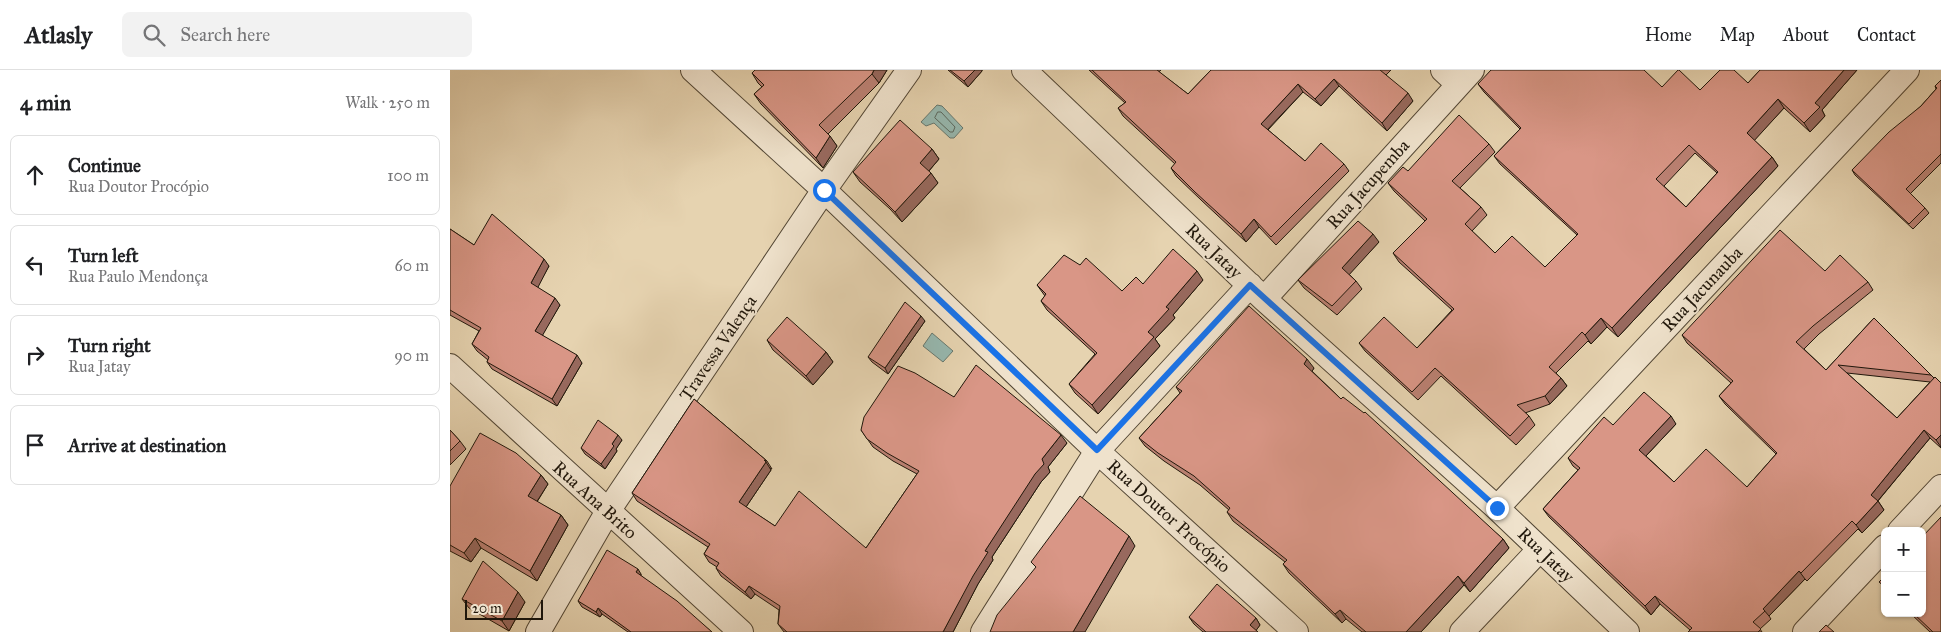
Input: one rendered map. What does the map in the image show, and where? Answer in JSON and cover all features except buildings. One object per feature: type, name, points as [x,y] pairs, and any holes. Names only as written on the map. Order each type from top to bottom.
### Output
[{"type":"street","name":"Rua Doutor Procópio","points":[[693,70],[824,190],[1097,450],[1296,632]]},
{"type":"street","name":"Travessa Valença","points":[[538,632],[608,512],[824,190],[909,70]]},
{"type":"street","name":"Rua Jatay","points":[[1024,70],[1257,292],[1497,508],[1627,632]]},
{"type":"street","name":"Rua Jacunauba","points":[[1497,508],[1907,70]]},
{"type":"street","name":"Rua Jacupemba","points":[[983,632],[1097,450],[1257,292],[1458,75]]},
{"type":"street","name":"Rua Ana Brito","points":[[450,366],[741,632]]},
{"type":"street","points":[[1904,527],[1941,487]]},
{"type":"street","points":[[1462,632],[1540,549]]},
{"type":"street","points":[[1805,632],[1881,551]]},
{"type":"water","points":[[937,105],[942,106],[963,128],[954,138],[950,138],[934,123],[926,126],[921,122]]},
{"type":"water","points":[[932,333],[953,351],[943,362],[923,346]]},
{"type":"route","points":[[824,190],[1097,450],[1250,285],[1497,508]]}]
